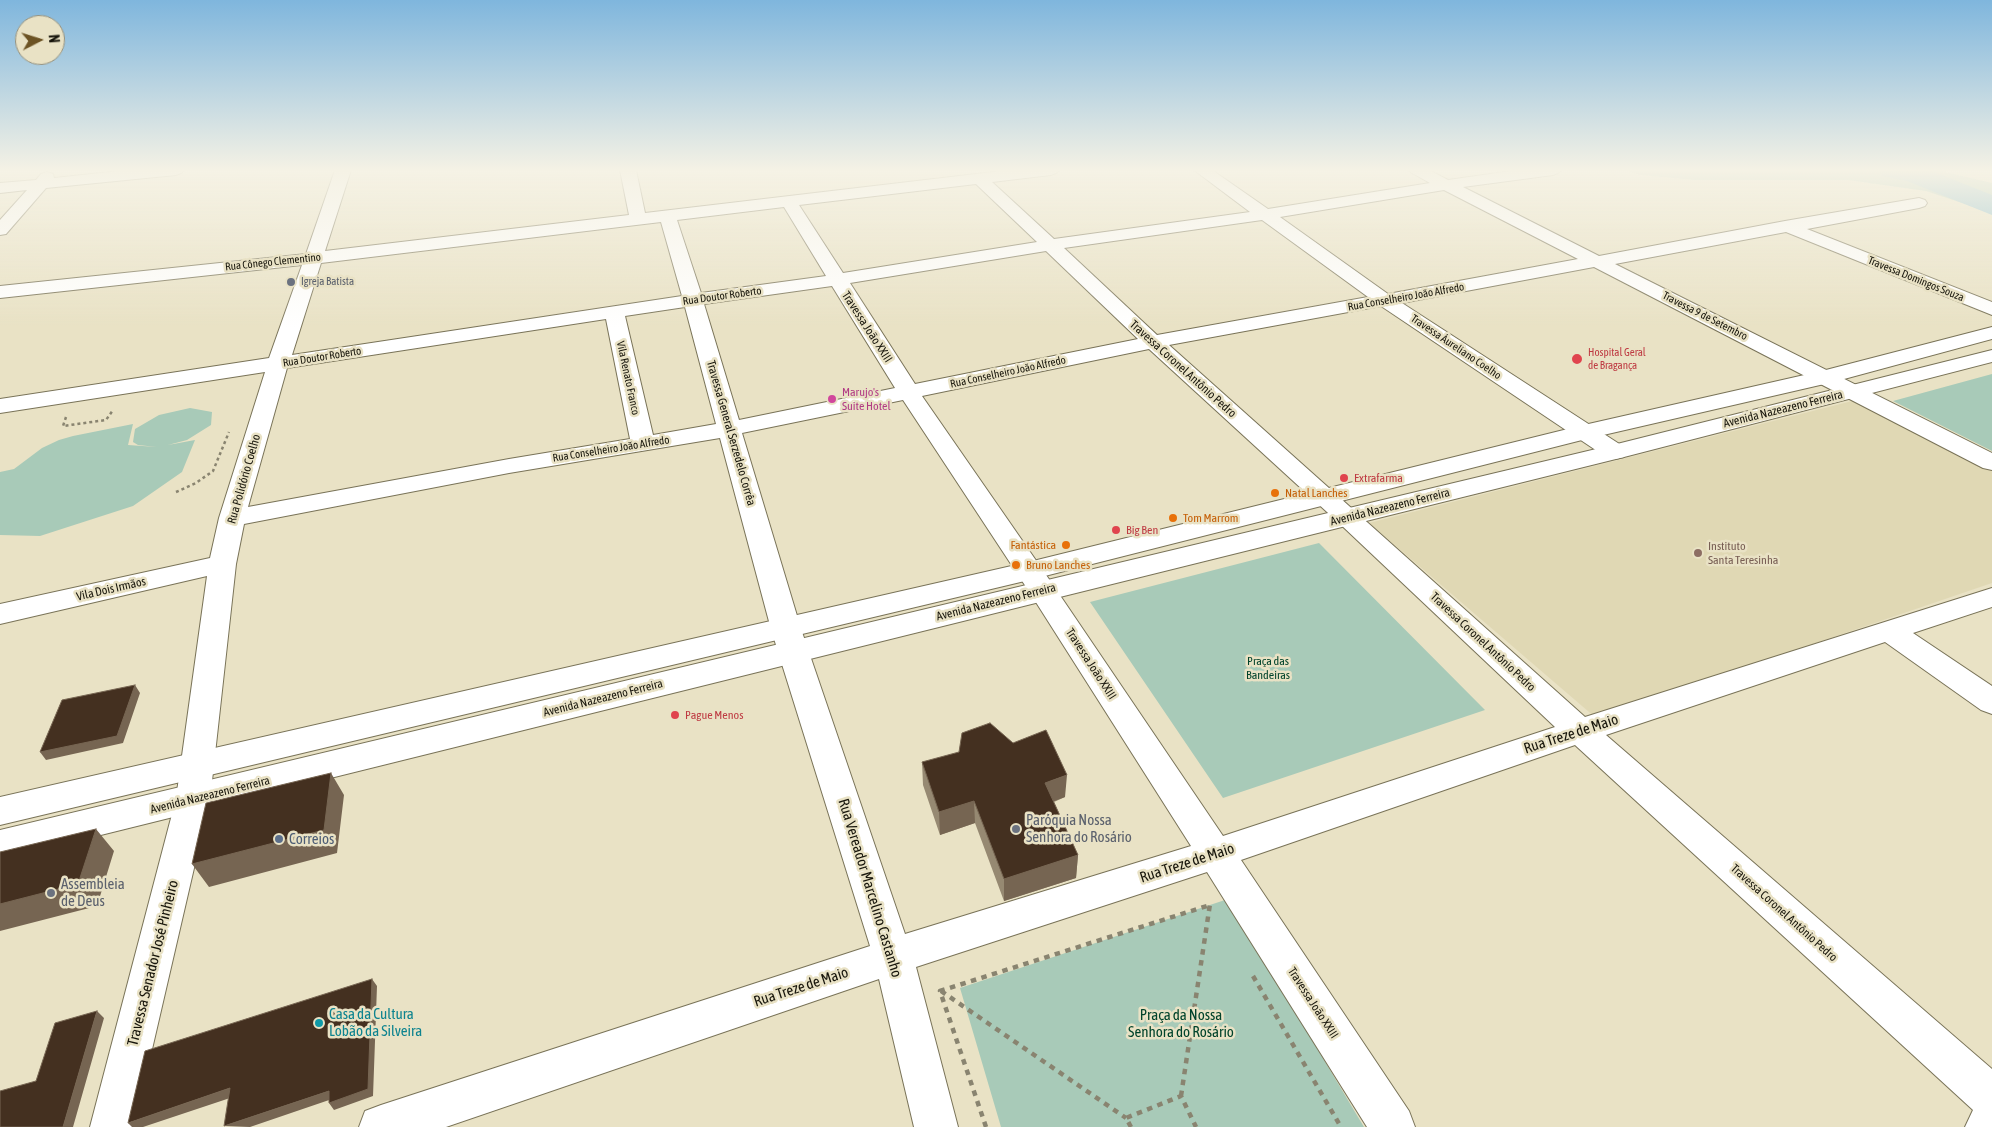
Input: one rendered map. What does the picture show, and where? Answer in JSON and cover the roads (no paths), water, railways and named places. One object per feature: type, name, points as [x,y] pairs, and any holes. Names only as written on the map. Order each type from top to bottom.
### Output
[{"type":"street","name":"Rua Polidório Coelho","points":[[195,782],[222,564],[232,518],[278,364],[326,223]]},
{"type":"street","name":"Rua Cônego Clementino","points":[[7,292],[315,258],[608,223]]},
{"type":"street","name":"Travessa General Serzedelo Corrêa","points":[[669,223],[790,640]]},
{"type":"street","name":"Travessa João XXIII","points":[[801,223],[909,393],[1036,581],[1199,860],[1232,877],[1393,1127]]},
{"type":"street","name":"Travessa Coronel Antônio Pedro","points":[[1027,223],[1153,342],[1580,731],[1992,1098]]},
{"type":"street","name":"Rua Doutor Roberto","points":[[0,406],[693,300],[836,280],[1051,245],[1210,223]]},
{"type":"street","name":"Travessa Áureliano Coelho","points":[[1275,223],[1386,300],[1615,452]]},
{"type":"street","name":"Travessa 9 de Setembro","points":[[1520,223],[1854,391],[1992,463]]},
{"type":"street","name":"Rua Conselheiro João Alfredo","points":[[232,518],[509,466],[730,429],[1153,342],[1599,262],[1805,223]]},
{"type":"street","name":"Travessa Domingos Souza","points":[[1785,226],[1992,310]]},
{"type":"street","points":[[0,308],[7,292]]},
{"type":"street","name":"Vila Renato Franco","points":[[614,312],[643,443]]},
{"type":"street","name":"Avenida Nazeazeno Ferreira","points":[[1336,507],[1584,432],[1825,377],[1992,334]]},
{"type":"street","name":"Avenida Nazeazeno Ferreira","points":[[0,845],[195,782],[1036,581],[1336,507],[1615,452],[1992,356]]},
{"type":"street","name":"Vila Dois Irmãos","points":[[0,614],[222,564]]},
{"type":"street","name":"Rua Treze de Maio","points":[[380,1127],[893,956],[1199,860],[1580,731],[1992,597]]},
{"type":"street","points":[[1888,630],[1992,702]]},
{"type":"street","name":"Rua Vereador Marcelino Castanho","points":[[790,640],[893,956],[936,1127]]},
{"type":"street","name":"Avenida Nazeazeno Ferreira","points":[[0,812],[195,782]]},
{"type":"street","name":"Travessa Senador José Pinheiro","points":[[112,1127],[195,782]]},
{"type":"street","points":[[1987,1127],[1992,1123]]},
{"type":"place","name":"Igreja Batista","points":[[291,282]]},
{"type":"place","name":"Hospital Geral de Bragança","points":[[1577,359]]},
{"type":"place","name":"Marujo's Suite Hotel","points":[[832,399]]},
{"type":"place","name":"Extrafarma","points":[[1344,478]]},
{"type":"place","name":"Natal Lanches","points":[[1275,493]]},
{"type":"place","name":"Tom Marrom","points":[[1173,518]]},
{"type":"place","name":"Big Ben","points":[[1116,530]]},
{"type":"place","name":"Fantástica","points":[[1066,545]]},
{"type":"place","name":"Instituto Santa Teresinha","points":[[1698,553]]},
{"type":"place","name":"Bruno Lanches","points":[[1016,565]]},
{"type":"place","name":"Pague Menos","points":[[675,715]]},
{"type":"place","name":"Paróquia Nossa Senhora do Rosário","points":[[1016,829]]},
{"type":"place","name":"Correios","points":[[279,839]]},
{"type":"place","name":"Assembleia de Deus","points":[[51,893]]},
{"type":"place","name":"Casa da Cultura Lobão da Silveira","points":[[319,1023]]},
{"type":"park label","name":"Praça das Bandeiras","points":[[1268,668]]},
{"type":"park label","name":"Praça da Nossa Senhora do Rosário","points":[[1181,1024]]}]
